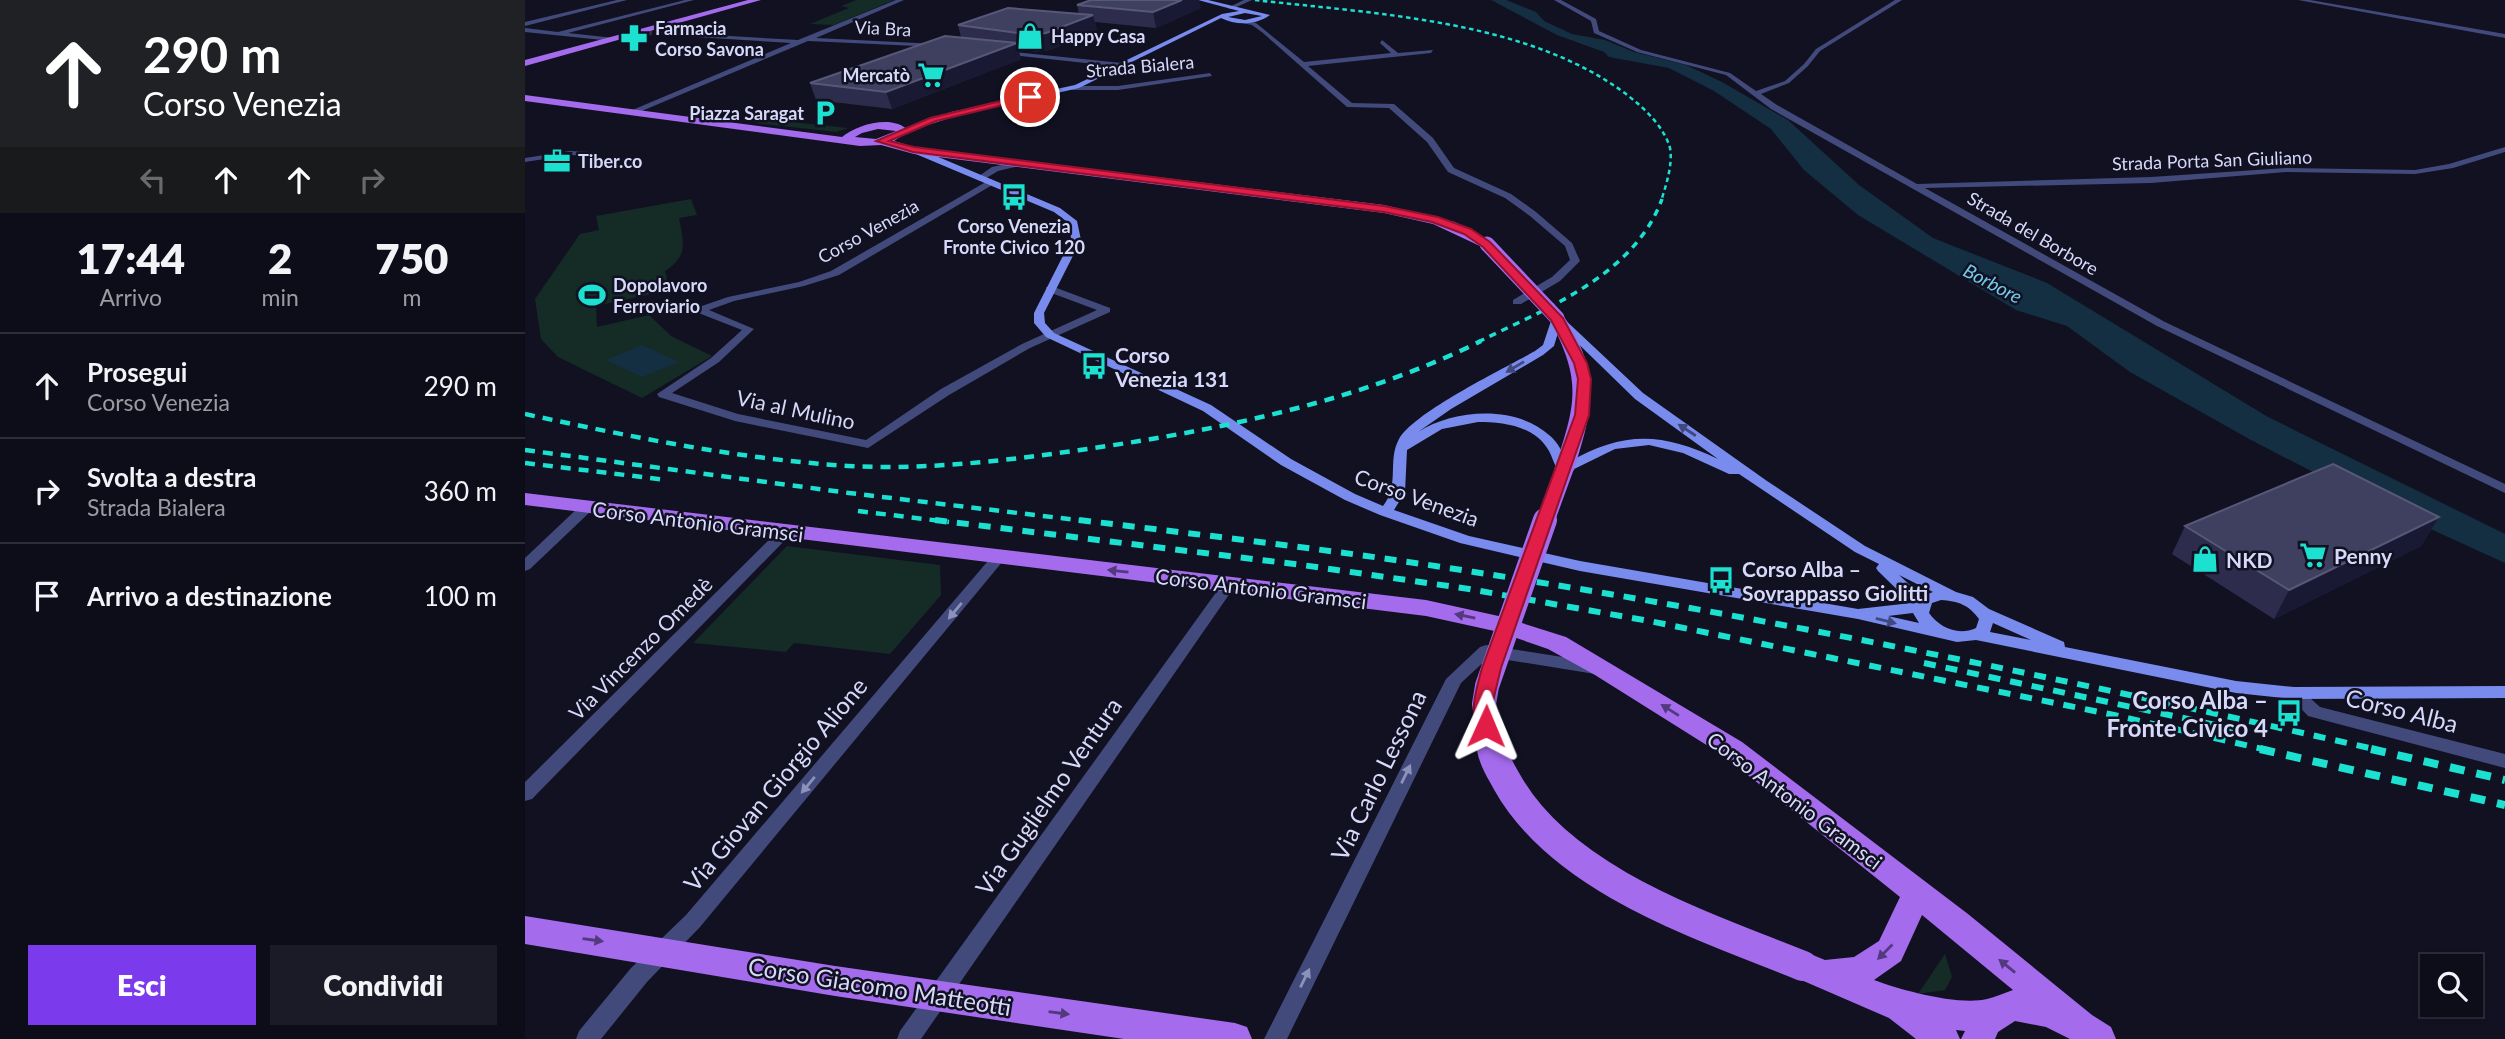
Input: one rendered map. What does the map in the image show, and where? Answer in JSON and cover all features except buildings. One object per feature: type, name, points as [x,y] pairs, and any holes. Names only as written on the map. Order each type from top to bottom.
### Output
[{"type":"main road","points":[[525,63],[757,0]]},
{"type":"main road","points":[[525,98],[880,141],[897,136],[898,129],[870,127],[850,137]]},
{"type":"main road","name":"Corso Venezia","points":[[880,141],[913,150],[1406,213],[1448,223],[1468,231],[1487,244],[1557,318],[1576,351],[1584,379],[1582,415],[1491,668],[1484,701],[1486,726],[1497,765],[1506,784],[1530,818],[1565,850],[1604,876],[1666,908],[1901,1007]]},
{"type":"main road","name":"Corso Antonio Gramsci","points":[[525,499],[1426,608],[1503,625],[1557,643],[1733,749],[2089,1032]]},
{"type":"main road","points":[[1812,970],[1859,972],[1890,951],[1917,894]]},
{"type":"main road","name":"Corso Giacomo Matteotti","points":[[525,930],[835,981],[1235,1039]]},
{"type":"main road","points":[[1901,1007],[1972,1016],[1985,1027],[2011,1006],[2032,1004],[2089,1032]]},
{"type":"main road","points":[[1901,1007],[1943,1039]]},
{"type":"street","points":[[525,24],[624,0]]},
{"type":"street","points":[[559,33],[691,0]]},
{"type":"street","points":[[634,111],[901,0]]},
{"type":"street","points":[[1201,0],[1228,11],[1266,13],[1257,26]]},
{"type":"street","points":[[1249,0],[1228,11],[1225,19],[1257,26],[1305,64],[1350,105],[1391,106],[1430,140],[1451,170],[1508,196],[1569,245],[1576,261],[1556,279],[1517,302]]},
{"type":"street","name":"Strada del Borbore","points":[[1557,0],[1594,20],[1596,32],[1639,51],[1728,74],[1744,83],[1755,94],[2161,324],[2505,489]]},
{"type":"street","points":[[1755,94],[1787,82],[1818,50],[1899,0]]},
{"type":"street","points":[[2301,0],[2505,36]]},
{"type":"street","name":"Strada Bialera","points":[[898,129],[1072,88],[1209,23],[1228,11]]},
{"type":"street","name":"Strada Bialera","points":[[1209,23],[1263,18]]},
{"type":"street","points":[[525,30],[613,39]]},
{"type":"street","points":[[663,33],[801,42]]},
{"type":"street","name":"Via Bra","points":[[809,39],[948,47]]},
{"type":"street","points":[[1381,42],[1397,55]]},
{"type":"street","points":[[1305,64],[1431,51]]},
{"type":"street","points":[[996,52],[1122,65]]},
{"type":"street","name":"Strada Bialera","points":[[1072,88],[1118,88],[1210,75]]},
{"type":"street","name":"Strada Porta San Giuliano","points":[[1918,186],[2151,180],[2286,170],[2415,172],[2450,166],[2505,149]]},
{"type":"street","name":"Corso Venezia","points":[[913,150],[1057,209],[1074,223],[1076,240],[1039,308],[1037,320],[1040,327],[1050,335],[1207,408],[1286,461],[1350,497],[1465,540],[1580,566],[1858,614],[1946,634]]},
{"type":"street","points":[[525,160],[571,153],[591,154]]},
{"type":"street","name":"Corso Venezia","points":[[715,303],[809,284],[835,273],[985,180],[995,169],[1020,163]]},
{"type":"street","name":"Via al Mulino","points":[[715,303],[699,310],[749,329],[715,359],[663,394],[735,416],[868,444],[945,392],[1026,346],[1106,310],[1050,289]]},
{"type":"street","points":[[1385,512],[1400,493],[1401,449],[1406,437],[1414,428],[1548,346],[1557,318],[1639,396],[1762,484],[1860,549],[1895,578],[1921,606],[1923,619],[1946,634],[1957,637],[1977,635],[1987,626],[1984,612],[1970,601],[1951,595],[1860,549]]},
{"type":"street","points":[[1401,449],[1439,426],[1461,420],[1486,418],[1509,421],[1545,437],[1555,449],[1564,470],[1594,450],[1614,443],[1651,441],[1691,450],[1762,484]]},
{"type":"street","points":[[525,566],[586,508]]},
{"type":"street","name":"Via Vincenzo Omedè","points":[[525,794],[785,532]]},
{"type":"street","name":"Via Giovan Giorgio Alione","points":[[587,1039],[639,975],[693,921],[998,558]]},
{"type":"street","name":"Via Guglielmo Ventura","points":[[908,1039],[1230,583]]},
{"type":"street","points":[[1921,606],[1932,596],[1951,595]]},
{"type":"street","name":"Corso Venezia","points":[[1858,614],[1921,606]]},
{"type":"street","name":"Corso Alba","points":[[1984,612],[2081,656]]},
{"type":"street","name":"Corso Alba","points":[[1977,635],[2199,680],[2294,693],[2505,692]]},
{"type":"street","name":"Via Carlo Lessona","points":[[1275,1039],[1454,679],[1486,651],[1604,669]]},
{"type":"street","name":"Corso Alba","points":[[2294,693],[2314,712],[2505,761]]},
{"type":"green space","points":[[856,0],[894,0],[834,25],[810,24],[849,8],[841,6]]},
{"type":"green space","points":[[780,115],[777,119],[782,121],[848,128],[836,132],[756,123]]},
{"type":"green space","name":"Dopolavoro Ferroviario","points":[[691,199],[697,215],[679,218],[683,248],[678,260],[665,271],[670,290],[596,306],[597,327],[649,315],[671,336],[712,356],[642,398],[558,357],[541,339],[535,299],[580,234],[599,230],[596,216]]},
{"type":"green space","points":[[787,546],[940,565],[941,595],[890,654],[794,643],[786,652],[693,643]]},
{"type":"green space","points":[[1945,954],[1952,977],[1945,990],[1918,994]]},
{"type":"water","name":"Borbore","points":[[1491,0],[1506,0],[1536,12],[1544,21],[1572,34],[1605,40],[1634,52],[1686,65],[1722,82],[1788,120],[1859,185],[1933,238],[2047,283],[2268,417],[2505,534],[2505,563],[2367,500],[2251,440],[2130,372],[2067,326],[2016,310],[1858,215],[1804,170],[1771,129],[1714,91],[1669,68],[1609,57],[1604,52],[1557,35]]},
{"type":"water","points":[[642,345],[679,362],[642,377],[606,360]]},
{"type":"tunnel","points":[[646,32],[663,33]]},
{"type":"railway","points":[[1255,0],[1352,10],[1454,26],[1504,37],[1552,53],[1596,75],[1636,102],[1661,129],[1670,148],[1671,161],[1661,201]]},
{"type":"railway","points":[[1478,342],[1558,303],[1609,269],[1631,249],[1649,226],[1662,199]]},
{"type":"railway","points":[[525,414],[645,439],[807,463],[877,467],[964,464],[1182,434],[1285,411],[1385,381],[1481,341]]},
{"type":"railway","points":[[525,450],[1094,522]]},
{"type":"railway","points":[[525,463],[667,480]]},
{"type":"railway","points":[[858,511],[949,522]]},
{"type":"railway","points":[[935,520],[1302,565],[1469,589],[1649,621],[2114,715],[2267,750]]},
{"type":"railway","points":[[1079,520],[1425,564],[1701,610],[2041,676],[2378,750]]},
{"type":"railway","points":[[1924,663],[2235,729]]},
{"type":"railway","points":[[2260,749],[2505,805]]},
{"type":"railway","points":[[2371,749],[2505,780]]},
{"type":"place","name":"Happy Casa","points":[[1030,36]]},
{"type":"place","name":"Farmacia Corso Savona","points":[[634,38]]},
{"type":"place","name":"Mercatò","points":[[931,75]]},
{"type":"place","name":"Piazza Saragat","points":[[825,113]]},
{"type":"place","name":"Tiber.co","points":[[557,161]]},
{"type":"place","name":"Corso Venezia Fronte Civico 120","points":[[1014,197]]},
{"type":"place","name":"Dopolavoro Ferroviario","points":[[592,295]]},
{"type":"place","name":"Corso Venezia 131","points":[[1094,366]]},
{"type":"place","name":"Penny","points":[[2313,555]]},
{"type":"place","name":"NKD","points":[[2205,559]]},
{"type":"place","name":"Corso Alba – Sovrappasso Giolitti","points":[[1721,580]]},
{"type":"place","name":"Corso Alba – Fronte Civico 4","points":[[2289,713]]},
{"type":"route","points":[[1030,97],[933,120],[880,141],[913,150],[1384,209],[1434,219],[1468,231],[1487,244],[1557,318],[1580,363],[1585,396],[1582,415],[1491,668],[1484,701],[1486,726]]}]
